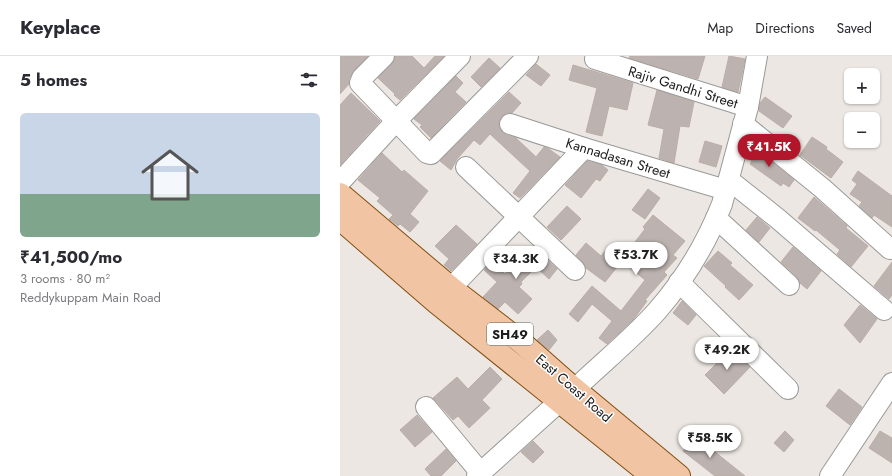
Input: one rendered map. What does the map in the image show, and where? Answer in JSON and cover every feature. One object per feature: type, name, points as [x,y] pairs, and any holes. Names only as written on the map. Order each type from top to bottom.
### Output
[{"type":"main road","name":"East Coast Road","points":[[340,194],[451,288],[521,342],[568,395],[642,473]]},
{"type":"main road","name":"East Coast Road","points":[[340,219],[437,303],[568,395],[679,476]]},
{"type":"street","points":[[384,56],[362,78],[360,83],[396,121],[427,152],[431,154],[528,56]]},
{"type":"street","points":[[340,182],[396,121],[460,56]]},
{"type":"street","points":[[426,407],[478,474],[568,395],[658,310],[680,282],[716,218],[727,185],[745,116],[757,56]]},
{"type":"street","name":"Rajiv Gandhi Street","points":[[595,60],[745,116]]},
{"type":"street","points":[[745,116],[890,249]]},
{"type":"street","name":"Kannadasan Street","points":[[510,124],[584,148],[727,185]]},
{"type":"street","points":[[451,288],[584,148]]},
{"type":"street","points":[[466,167],[575,270]]},
{"type":"street","points":[[727,185],[768,210],[884,310]]},
{"type":"street","points":[[716,218],[789,285]]},
{"type":"street","points":[[680,282],[788,389]]},
{"type":"street","points":[[830,476],[892,383]]},
{"type":"building","points":[[340,56],[368,56],[354,70],[349,79],[349,84],[340,94]]},
{"type":"building","points":[[395,56],[412,56],[424,68],[435,56],[444,56],[400,100],[378,78],[392,64]]},
{"type":"building","points":[[630,56],[705,56],[698,79],[629,58]]},
{"type":"building","points":[[729,56],[745,59],[738,92],[722,87]]},
{"type":"building","points":[[489,58],[500,68],[481,87],[471,77]]},
{"type":"building","points":[[536,64],[550,75],[541,86],[526,75]]},
{"type":"building","points":[[573,65],[633,83],[627,110],[609,106],[602,136],[586,132],[597,88],[569,80]]},
{"type":"building","points":[[456,76],[463,83],[455,92],[466,102],[431,138],[420,127],[422,125],[414,119]]},
{"type":"building","points":[[657,90],[694,102],[689,127],[680,126],[674,163],[659,158],[664,129],[648,125]]},
{"type":"building","points":[[509,92],[521,103],[512,113],[507,113],[499,120],[501,131],[506,135],[516,138],[536,157],[544,147],[560,157],[520,198],[513,193],[530,171],[490,134],[480,145],[474,140],[457,159],[451,170],[440,161]]},
{"type":"building","points":[[351,93],[380,121],[340,165],[340,105]]},
{"type":"building","points":[[765,97],[792,116],[783,128],[759,111],[760,103]]},
{"type":"building","points":[[812,137],[827,147],[826,149],[843,162],[831,178],[800,155]]},
{"type":"building","points":[[705,141],[722,146],[716,167],[699,162]]},
{"type":"building","points":[[752,146],[794,180],[789,187],[783,183],[781,186],[750,164],[752,161],[747,157],[751,153],[749,152]]},
{"type":"building","points":[[382,153],[402,172],[404,170],[428,191],[410,214],[419,222],[410,232],[400,224],[398,226],[389,219],[393,215],[377,201],[380,198],[358,180]]},
{"type":"building","points":[[587,161],[602,165],[608,170],[600,181],[596,179],[581,198],[565,185]]},
{"type":"building","points":[[858,171],[892,196],[892,227],[874,215],[872,218],[859,206],[862,202],[850,194],[857,184],[852,180]]},
{"type":"building","points":[[648,189],[660,198],[645,219],[632,210]]},
{"type":"building","points":[[814,197],[847,226],[846,228],[868,246],[851,267],[837,254],[840,250],[816,230],[815,231],[798,218]]},
{"type":"building","points":[[567,206],[581,219],[561,240],[547,227]]},
{"type":"building","points":[[653,215],[685,241],[673,255],[677,258],[664,272],[667,275],[645,300],[647,301],[633,320],[607,344],[599,338],[612,321],[592,304],[578,322],[569,314],[592,286],[621,311],[645,280],[621,260],[645,229],[643,227]]},
{"type":"building","points":[[757,217],[770,228],[759,242],[746,230]]},
{"type":"building","points":[[456,225],[477,244],[451,271],[444,265],[449,259],[435,246]]},
{"type":"building","points":[[586,243],[601,256],[606,250],[621,262],[605,282],[586,268],[583,262],[576,255]]},
{"type":"building","points":[[532,246],[557,269],[549,279],[536,267],[521,282],[522,284],[519,287],[532,299],[518,314],[505,302],[498,309],[483,297],[497,282],[484,270],[492,262],[505,274]]},
{"type":"building","points":[[793,247],[821,271],[807,289],[781,262]]},
{"type":"building","points":[[718,251],[732,263],[730,265],[753,285],[739,300],[704,266]]},
{"type":"building","points":[[892,262],[892,295],[889,299],[874,286]]},
{"type":"building","points":[[682,301],[696,315],[688,325],[673,313]]},
{"type":"building","points":[[860,305],[877,319],[860,343],[844,325]]},
{"type":"building","points":[[548,330],[557,340],[549,350],[537,340]]},
{"type":"building","points":[[731,349],[750,367],[724,394],[705,375]]},
{"type":"building","points":[[490,367],[502,379],[482,400],[490,408],[469,428],[458,416],[453,420],[433,398],[457,377],[468,389]]},
{"type":"building","points":[[839,389],[862,407],[850,425],[826,406]]},
{"type":"building","points":[[417,415],[432,432],[415,447],[400,430]]},
{"type":"building","points":[[785,431],[794,440],[784,452],[774,443]]},
{"type":"building","points":[[880,431],[892,438],[892,463],[869,448]]},
{"type":"building","points":[[695,436],[745,476],[715,476],[683,451]]},
{"type":"building","points":[[533,441],[544,452],[533,463],[521,452]]},
{"type":"building","points":[[446,449],[456,461],[441,476],[431,476],[425,469]]}]
